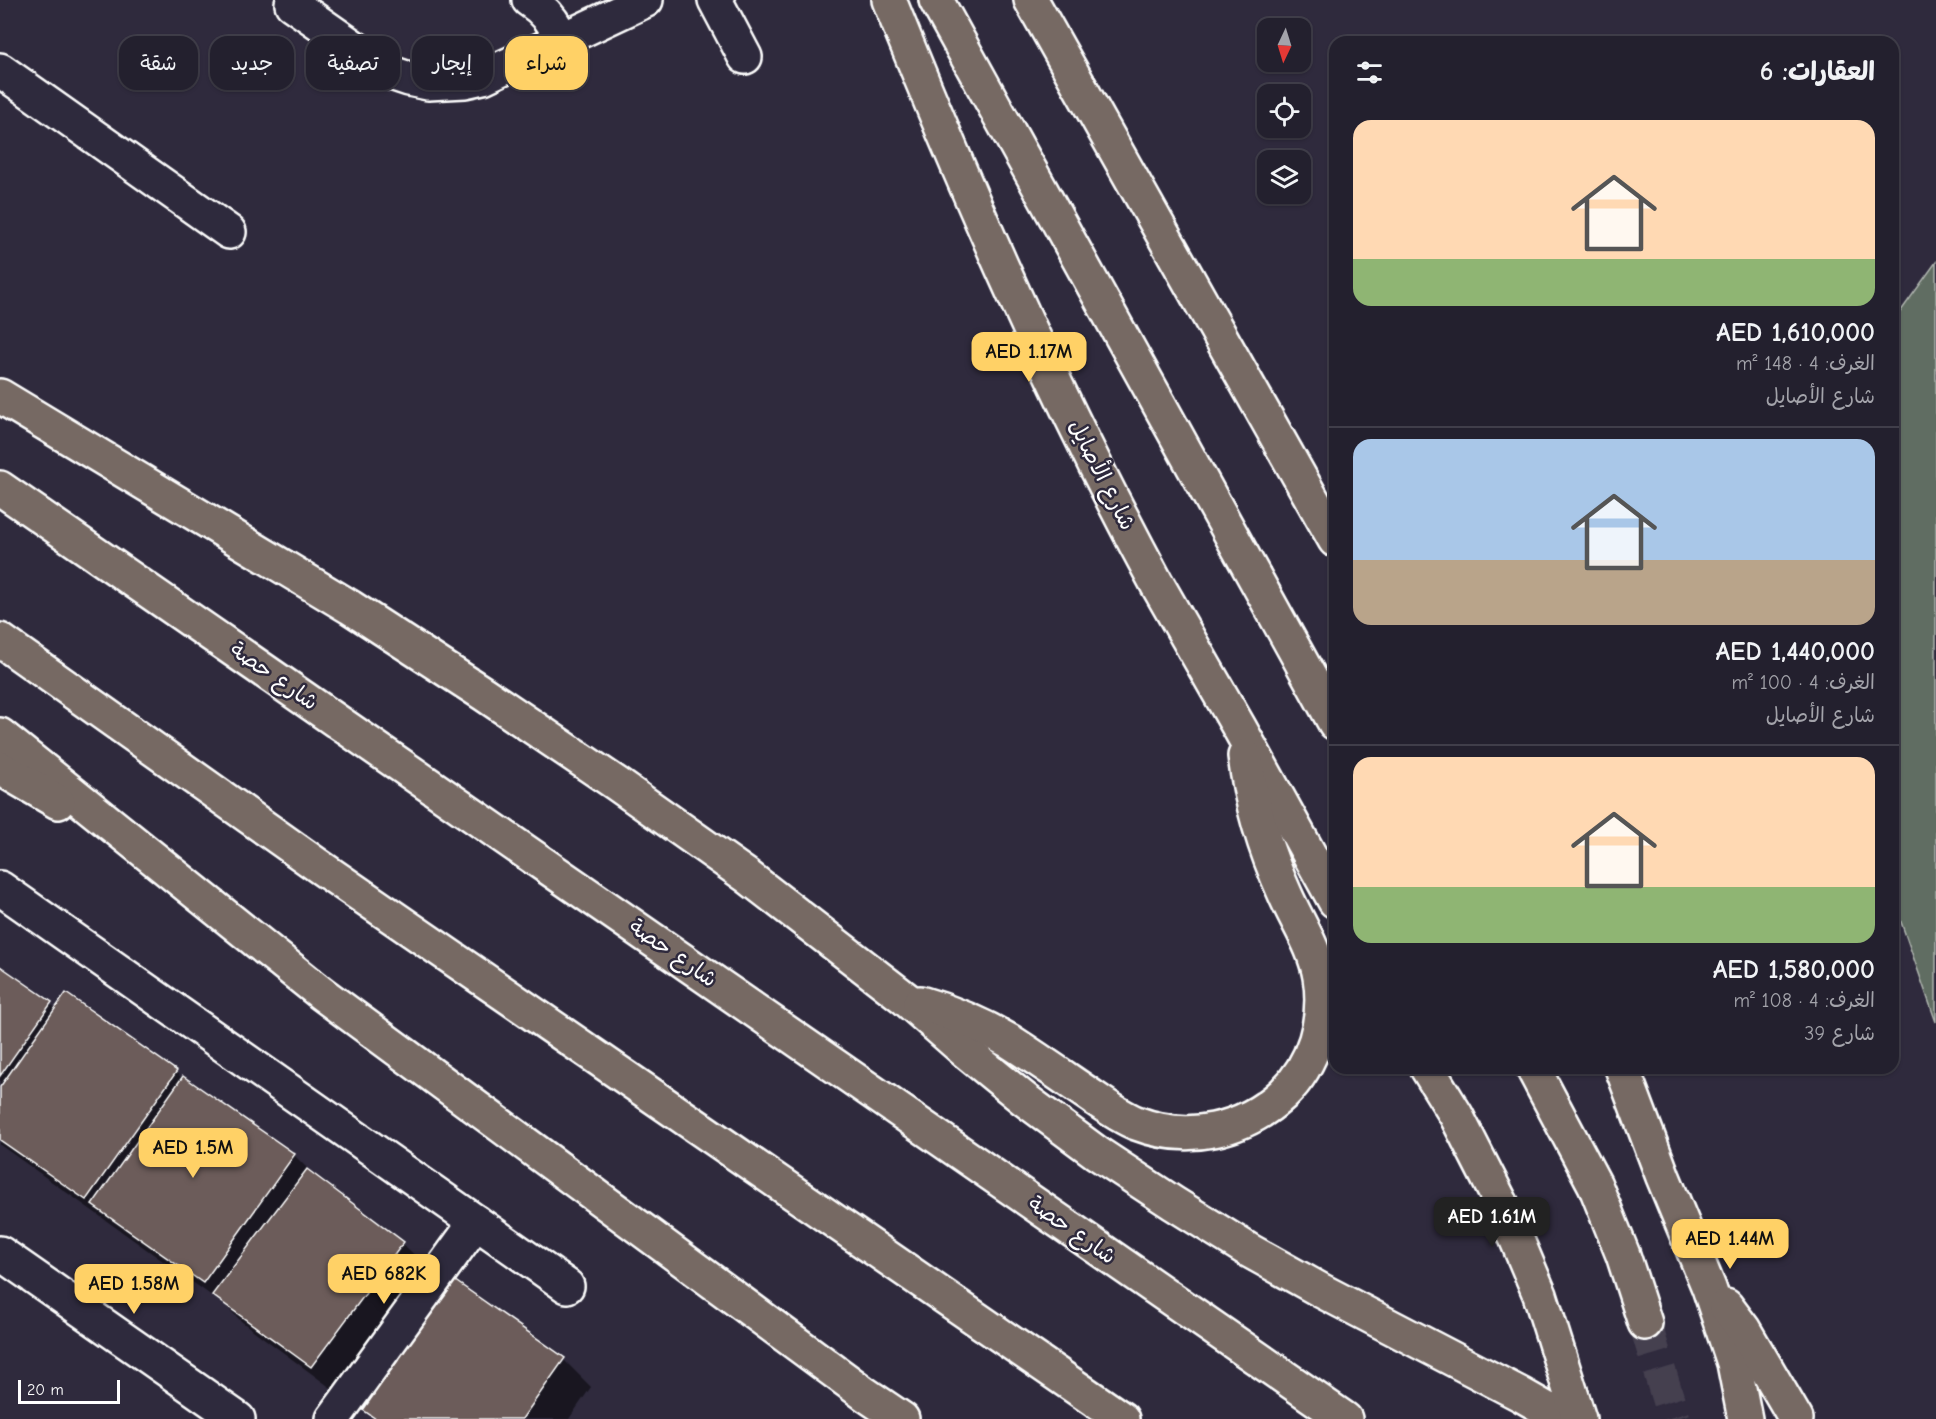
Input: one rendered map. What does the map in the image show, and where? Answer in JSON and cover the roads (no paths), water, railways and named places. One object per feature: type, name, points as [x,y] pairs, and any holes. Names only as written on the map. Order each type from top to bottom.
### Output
[{"type":"main road","name":"شارع الأصايل","points":[[889,0],[959,169],[1021,309],[1087,446],[1157,583],[1329,890]]},
{"type":"main road","points":[[936,0],[1329,712]]},
{"type":"main road","points":[[1031,0],[1329,529]]},
{"type":"main road","points":[[0,396],[350,607],[484,694],[747,876],[906,999],[1024,1100],[1097,1153],[1173,1203],[1250,1251],[1322,1291],[1564,1419]]},
{"type":"main road","name":"شارع حصة","points":[[0,488],[1346,1419]]},
{"type":"main road","points":[[0,640],[320,867],[1122,1419]]},
{"type":"main road","points":[[906,999],[943,1009],[977,1024],[1010,1042],[1114,1111],[1158,1130],[1183,1133],[1207,1132],[1254,1116],[1274,1103],[1291,1086],[1304,1067],[1317,1034],[1323,1000],[1314,954],[1285,895],[1256,815],[1241,731]]},
{"type":"main road","points":[[0,735],[321,993],[902,1419]]},
{"type":"main road","points":[[0,768],[146,853]]},
{"type":"main road","points":[[1431,1074],[1456,1116],[1503,1206],[1540,1295],[1579,1419]]},
{"type":"main road","points":[[1536,1074],[1595,1185],[1623,1255],[1645,1323]]},
{"type":"main road","points":[[1624,1074],[1709,1288],[1734,1363],[1745,1419]]},
{"type":"main road","points":[[1709,1288],[1744,1330],[1796,1419]]},
{"type":"main road","points":[[865,1394],[895,1419]]},
{"type":"street","points":[[529,0],[543,9],[560,36]]},
{"type":"street","points":[[570,36],[646,0]]},
{"type":"street","points":[[715,0],[745,57]]},
{"type":"street","points":[[292,4],[391,73],[409,79],[428,83],[465,81],[483,77],[505,67]]},
{"type":"street","points":[[0,70],[229,232]]},
{"type":"street","points":[[0,888],[567,1286]]},
{"type":"street","points":[[333,1419],[476,1222]]},
{"type":"street","points":[[0,1253],[238,1419]]},
{"type":"tunnel","points":[[1645,1323],[1674,1419]]}]
